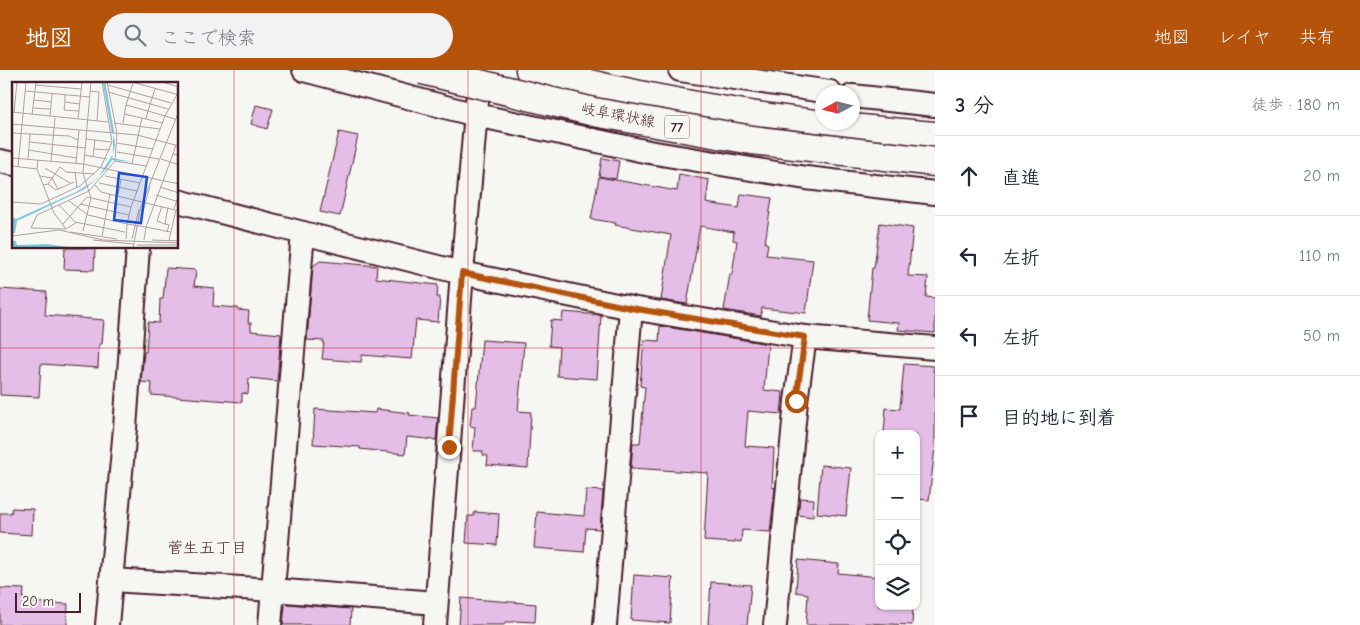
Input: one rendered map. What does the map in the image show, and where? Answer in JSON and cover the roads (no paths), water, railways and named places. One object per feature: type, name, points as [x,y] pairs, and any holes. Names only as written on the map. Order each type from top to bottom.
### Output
[{"type":"main road","name":"岐阜環状線","points":[[422,70],[594,112],[752,140],[935,162]]},
{"type":"main road","name":"岐阜環状線","points":[[530,70],[592,85],[737,113],[852,129],[935,136]]},
{"type":"street","points":[[304,70],[476,115],[649,152],[743,169],[935,193]]},
{"type":"street","points":[[435,625],[478,70]]},
{"type":"street","points":[[680,70],[815,90]]},
{"type":"street","points":[[860,97],[935,105]]},
{"type":"street","points":[[179,202],[462,273],[631,308],[805,337],[935,348]]},
{"type":"street","points":[[270,625],[303,233]]},
{"type":"street","points":[[107,625],[125,428],[138,249]]},
{"type":"street","points":[[605,625],[631,308]]},
{"type":"street","points":[[775,625],[796,401],[805,337]]},
{"type":"street","points":[[111,580],[436,603]]},
{"type":"district","name":"菅生五丁目","points":[[207,547]]}]
